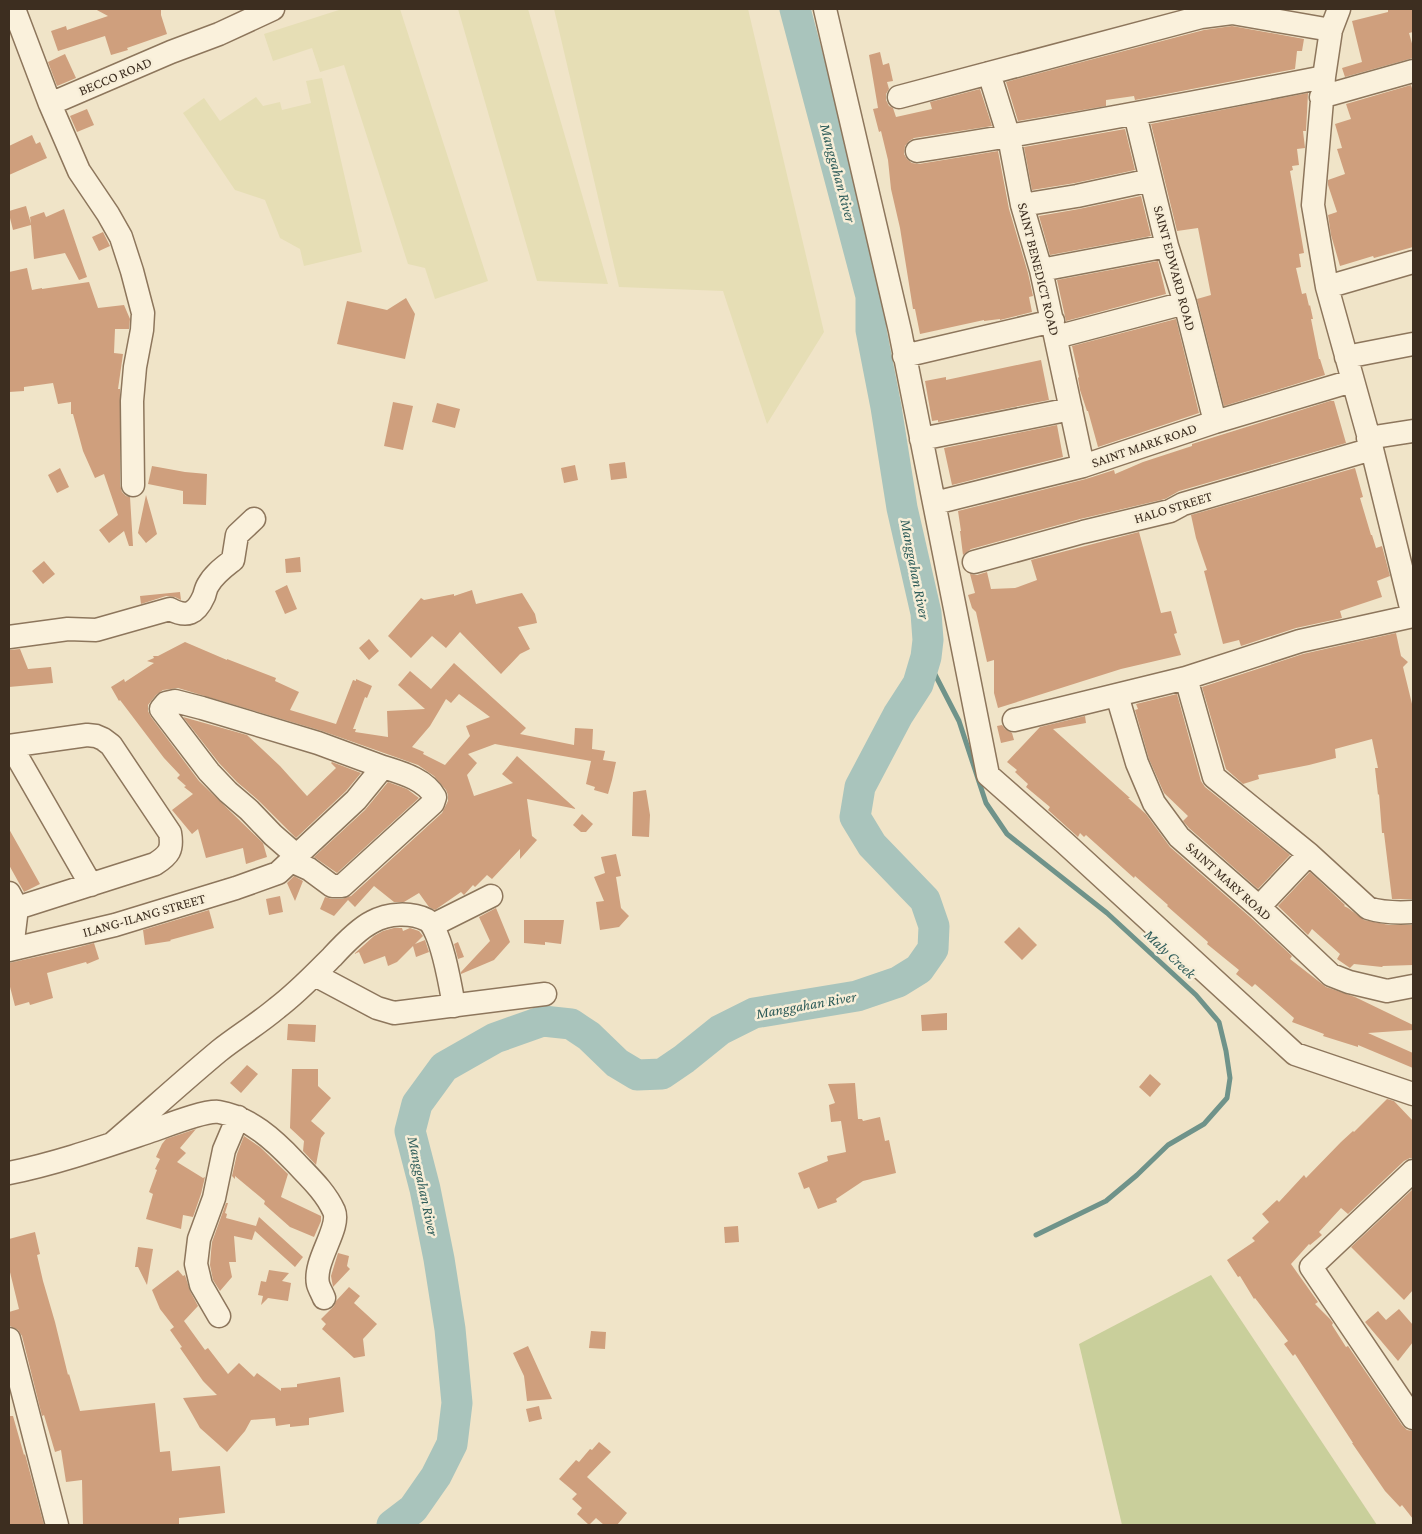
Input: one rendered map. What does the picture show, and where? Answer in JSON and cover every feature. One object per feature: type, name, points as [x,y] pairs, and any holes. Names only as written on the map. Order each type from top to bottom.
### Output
[{"type":"street","points":[[14,9],[50,104],[79,171],[121,237],[143,313],[132,401],[134,485]]},
{"type":"street","name":"BECCO ROAD","points":[[50,104],[171,52],[219,34],[273,9]]},
{"type":"street","points":[[825,9],[904,356],[988,775],[1295,1054],[1413,1094]]},
{"type":"street","points":[[1014,720],[1186,678],[1300,641],[1413,616],[1370,443],[1327,287],[1313,205],[1322,87],[1331,30],[1340,9]]},
{"type":"street","points":[[898,97],[990,73],[1200,13],[1232,13],[1331,30]]},
{"type":"street","points":[[917,151],[1009,137],[1135,114],[1322,87],[1413,71]]},
{"type":"street","name":"SAINT BENEDICT ROAD","points":[[990,73],[1009,137],[1022,205],[1041,270],[1055,329],[1083,466]]},
{"type":"street","name":"SAINT EDWARD ROAD","points":[[1135,114],[1167,246],[1185,303],[1215,422]]},
{"type":"street","points":[[1022,205],[1077,196],[1151,180]]},
{"type":"street","points":[[1041,270],[1167,246]]},
{"type":"street","points":[[1327,287],[1413,262]]},
{"type":"street","points":[[904,356],[1185,303]]},
{"type":"street","points":[[1346,357],[1413,344]]},
{"type":"street","name":"SAINT MARK ROAD","points":[[935,503],[1083,466],[1215,422],[1352,381]]},
{"type":"street","points":[[921,439],[1071,409]]},
{"type":"street","name":"HALO STREET","points":[[974,562],[1083,532],[1170,511],[1183,504],[1370,443],[1413,431]]},
{"type":"street","points":[[9,637],[68,629],[96,630],[170,609],[180,614],[189,613],[199,607],[208,585],[216,574],[233,560],[237,535],[254,519]]},
{"type":"street","points":[[1186,678],[1214,777],[1309,854],[1368,908],[1379,912],[1413,912]]},
{"type":"street","name":"SAINT MARY ROAD","points":[[1117,695],[1137,763],[1154,804],[1180,837],[1260,907],[1331,975],[1349,982],[1387,991],[1413,986]]},
{"type":"street","points":[[175,701],[202,708],[318,743],[383,767],[413,777],[432,791],[435,797],[433,803],[342,886],[332,886],[309,869],[298,864],[297,856],[228,792],[209,772],[161,709],[166,703],[175,701]]},
{"type":"street","points":[[11,949],[13,900],[90,885],[156,864],[164,859],[169,852],[172,842],[170,833],[116,752],[103,739],[87,735],[10,746],[90,885]]},
{"type":"street","points":[[297,856],[356,800],[383,767]]},
{"type":"street","points":[[1260,907],[1309,854]]},
{"type":"street","name":"ILANG-ILANG STREET","points":[[11,949],[115,925],[236,888],[278,873],[297,856]]},
{"type":"street","points":[[433,925],[491,896]]},
{"type":"street","points":[[113,1143],[220,1050],[277,1008],[371,922],[383,917],[398,914],[414,916],[433,925],[444,958],[454,1006]]},
{"type":"street","points":[[315,975],[377,1008],[394,1013],[545,994]]},
{"type":"street","points":[[9,1174],[49,1165],[192,1117],[217,1111],[238,1117],[276,1142],[323,1192],[333,1211],[336,1218],[319,1263],[318,1284],[324,1298]]},
{"type":"street","points":[[219,1316],[201,1285],[196,1264],[199,1239],[214,1198],[224,1150],[238,1117]]},
{"type":"street","points":[[1413,1171],[1310,1267],[1413,1418]]},
{"type":"street","points":[[9,1339],[57,1525]]},
{"type":"shaded area","points":[[342,9],[400,9],[488,281],[435,299],[425,268],[408,264],[344,65],[320,72],[312,48],[273,61],[264,34]]},
{"type":"shaded area","points":[[458,9],[528,9],[608,284],[537,281]]},
{"type":"shaded area","points":[[554,9],[748,9],[824,332],[767,424],[723,291],[619,287]]},
{"type":"shaded area","points":[[322,78],[362,252],[304,266],[300,249],[280,238],[265,200],[235,190],[183,113],[204,98],[220,121],[256,97],[263,106],[280,102],[282,110],[311,103],[306,81]]},
{"type":"green space","points":[[1211,1275],[1377,1525],[1122,1525],[1079,1344]]},
{"type":"building","points":[[95,9],[161,9],[167,34],[111,55],[105,36],[58,51],[51,31],[66,26],[67,30],[108,16]]},
{"type":"building","points":[[1388,9],[1413,9],[1413,32],[1409,33],[1413,47],[1413,58],[1345,77],[1342,68],[1362,62],[1352,21],[1388,12]]},
{"type":"building","points":[[1232,26],[1304,39],[1302,51],[1297,51],[1295,69],[1135,100],[1134,96],[1106,100],[1106,106],[1018,121],[1006,82],[1204,30]]},
{"type":"building","points":[[880,52],[883,65],[889,63],[893,81],[887,82],[889,89],[886,94],[886,100],[889,106],[893,108],[896,117],[932,109],[930,102],[980,89],[992,126],[914,138],[905,146],[904,154],[912,163],[919,164],[998,151],[1009,209],[1033,296],[1029,297],[1032,312],[1000,320],[984,320],[920,334],[915,309],[913,309],[900,228],[891,189],[888,160],[873,109],[878,108],[869,55]]},
{"type":"building","points":[[65,54],[76,78],[57,86],[48,62]]},
{"type":"building","points":[[1411,85],[1413,92],[1413,247],[1340,266],[1331,235],[1328,215],[1337,212],[1328,180],[1345,174],[1337,149],[1342,148],[1335,124],[1351,119],[1346,104]]},
{"type":"building","points":[[1308,93],[1306,131],[1303,131],[1305,148],[1297,149],[1299,165],[1292,166],[1293,170],[1290,171],[1304,253],[1299,254],[1301,267],[1296,268],[1302,294],[1306,293],[1310,305],[1319,359],[1325,375],[1224,406],[1197,299],[1211,295],[1198,228],[1177,231],[1151,124]]},
{"type":"building","points":[[87,109],[94,125],[77,132],[70,116]]},
{"type":"building","points":[[1125,129],[1135,170],[1032,190],[1024,147]]},
{"type":"building","points":[[32,135],[36,144],[40,142],[47,158],[9,175],[9,146]]},
{"type":"building","points":[[1141,196],[1151,236],[1050,255],[1039,216]]},
{"type":"building","points":[[26,206],[31,224],[30,217],[44,212],[46,217],[64,209],[87,277],[79,280],[65,253],[34,259],[31,225],[13,230],[9,214],[9,211]]},
{"type":"building","points":[[103,232],[110,246],[99,251],[92,237]]},
{"type":"building","points":[[1158,261],[1166,294],[1066,321],[1057,280]]},
{"type":"building","points":[[27,268],[32,290],[89,282],[98,308],[124,305],[130,319],[129,329],[115,329],[114,353],[123,354],[118,389],[120,389],[120,485],[122,492],[130,497],[133,546],[129,546],[124,531],[109,543],[99,530],[118,515],[104,474],[95,478],[83,451],[73,414],[71,414],[71,402],[58,404],[53,383],[24,387],[24,391],[9,392],[9,272]]},
{"type":"building","points":[[406,298],[415,314],[405,359],[337,344],[347,301],[387,310]]},
{"type":"building","points":[[1176,319],[1199,413],[1098,447],[1080,390],[1072,346]]},
{"type":"building","points":[[1041,360],[1049,400],[938,422],[938,420],[932,421],[925,381],[946,377],[946,380]]},
{"type":"building","points":[[1334,401],[1346,443],[1179,491],[1165,499],[1080,519],[971,549],[963,555],[958,511],[1086,479],[1114,470],[1115,474],[1143,462],[1192,446],[1192,444]]},
{"type":"building","points":[[393,402],[413,406],[403,450],[384,446]]},
{"type":"building","points":[[437,403],[460,409],[455,428],[432,422]]},
{"type":"building","points":[[1057,425],[1063,457],[952,485],[944,448]]},
{"type":"building","points":[[625,462],[627,478],[611,480],[609,464]]},
{"type":"building","points":[[575,465],[578,480],[564,483],[561,468]]},
{"type":"building","points":[[152,466],[207,474],[206,505],[183,504],[183,491],[148,484]]},
{"type":"building","points":[[60,468],[69,487],[57,493],[48,475]]},
{"type":"building","points":[[1355,468],[1363,497],[1360,498],[1371,535],[1376,548],[1382,546],[1390,576],[1377,581],[1382,597],[1340,611],[1342,618],[1296,628],[1241,646],[1239,640],[1223,644],[1204,571],[1207,570],[1196,538],[1191,515]]},
{"type":"building","points":[[146,495],[157,534],[146,543],[138,533]]},
{"type":"building","points":[[1139,532],[1161,613],[1171,611],[1177,633],[1174,634],[1181,655],[1121,669],[998,708],[994,693],[994,660],[987,662],[976,612],[972,608],[968,595],[975,593],[970,574],[977,575],[987,572],[991,589],[1015,588],[1037,580],[1031,560]]},
{"type":"building","points":[[300,557],[301,572],[286,573],[285,559]]},
{"type":"building","points":[[44,561],[55,574],[43,584],[32,571]]},
{"type":"building","points":[[287,585],[297,609],[285,614],[275,591]]},
{"type":"building","points":[[472,590],[476,604],[522,593],[535,614],[537,623],[518,627],[530,649],[520,654],[501,674],[460,632],[446,648],[432,636],[411,658],[388,636],[421,598],[424,600],[454,594],[454,596]]},
{"type":"building","points":[[180,592],[181,600],[166,596],[141,604],[140,596]]},
{"type":"building","points":[[1396,633],[1401,656],[1408,662],[1403,667],[1413,708],[1413,899],[1392,899],[1375,768],[1378,768],[1372,739],[1335,749],[1336,758],[1258,775],[1259,779],[1243,784],[1226,769],[1202,687],[1303,654]]},
{"type":"building","points":[[369,639],[379,651],[369,660],[359,648]]},
{"type":"building","points":[[185,642],[276,678],[275,681],[299,692],[290,710],[336,724],[353,680],[356,681],[356,679],[372,686],[367,698],[365,697],[353,729],[356,729],[355,732],[388,737],[387,711],[425,709],[398,685],[410,671],[431,689],[454,663],[526,728],[520,734],[574,745],[575,728],[593,729],[592,749],[605,751],[603,760],[616,762],[608,794],[594,790],[595,787],[586,784],[591,761],[495,744],[468,754],[477,763],[467,775],[474,796],[513,783],[502,774],[517,756],[576,809],[527,799],[532,836],[537,840],[520,859],[520,849],[492,879],[487,875],[475,887],[473,885],[464,895],[461,892],[435,910],[429,907],[419,893],[404,902],[394,902],[374,886],[355,907],[348,900],[334,916],[320,909],[325,897],[342,899],[351,896],[442,813],[448,801],[446,790],[434,776],[418,765],[322,731],[178,688],[163,690],[148,705],[151,717],[199,781],[263,843],[267,857],[246,864],[243,848],[206,858],[198,829],[192,834],[172,810],[193,794],[177,778],[180,775],[164,758],[119,701],[111,687],[124,679],[125,682],[154,663],[147,661],[154,658],[153,656],[158,656]],"holes":[[[459,694],[490,717],[466,726],[470,736],[445,765],[412,747],[430,726],[446,699],[451,703]]]},
{"type":"building","points":[[20,649],[28,669],[51,667],[53,683],[9,687],[9,650]]},
{"type":"building","points":[[1177,694],[1201,781],[1205,787],[1290,855],[1258,889],[1183,821],[1188,816],[1164,793],[1149,759],[1135,710],[1138,709],[1136,704]]},
{"type":"building","points":[[1085,716],[1086,723],[1053,729],[1130,798],[1128,798],[1146,814],[1170,847],[1292,956],[1290,959],[1326,987],[1355,997],[1413,1025],[1413,1030],[1368,1033],[1413,1053],[1413,1068],[1358,1045],[1358,1047],[1323,1036],[1324,1034],[1292,1022],[1294,1018],[1255,984],[1252,987],[1236,974],[1239,970],[1207,944],[1208,942],[1168,905],[1135,876],[1134,878],[1086,835],[1084,837],[1080,833],[1078,837],[1048,810],[1050,807],[1026,787],[1028,784],[1015,772],[1017,770],[1007,762],[1040,727]]},
{"type":"building","points":[[183,717],[247,735],[280,766],[307,796],[336,768],[332,762],[361,773],[346,791],[296,838],[219,763]]},
{"type":"building","points":[[1002,725],[1012,733],[1014,740],[1001,743],[997,726]]},
{"type":"building","points":[[388,782],[407,789],[419,798],[337,873],[314,857],[365,810]]},
{"type":"building","points":[[646,790],[650,815],[649,837],[632,836],[633,792]]},
{"type":"building","points":[[582,814],[593,824],[586,832],[581,832],[573,825]]},
{"type":"building","points":[[9,829],[40,884],[24,892],[9,865]]},
{"type":"building","points":[[616,854],[621,876],[616,877],[621,908],[629,916],[619,927],[600,930],[596,902],[604,901],[594,877],[605,873],[601,857]]},
{"type":"building","points":[[1310,872],[1344,906],[1364,920],[1389,925],[1413,925],[1413,965],[1382,967],[1354,964],[1350,968],[1337,959],[1340,954],[1312,929],[1308,935],[1278,906]]},
{"type":"building","points":[[294,876],[303,881],[295,901],[287,883]]},
{"type":"building","points":[[280,896],[283,912],[269,915],[266,899]]},
{"type":"building","points":[[496,908],[510,942],[494,960],[461,974],[490,941],[479,917]]},
{"type":"building","points":[[209,910],[214,928],[171,941],[145,945],[143,930]]},
{"type":"building","points":[[524,920],[564,920],[561,944],[545,942],[545,945],[524,943]]},
{"type":"building","points":[[1019,927],[1037,945],[1022,960],[1004,942]]},
{"type":"building","points":[[394,928],[402,928],[403,931],[410,928],[419,931],[423,936],[415,944],[425,940],[429,952],[416,957],[413,946],[397,962],[388,966],[385,956],[364,964],[359,952],[354,954],[374,936]]},
{"type":"building","points":[[458,942],[464,957],[458,959],[454,944]]},
{"type":"building","points":[[94,943],[99,959],[87,964],[86,962],[47,973],[53,998],[30,1005],[29,1002],[15,1006],[9,983],[9,963]]},
{"type":"building","points":[[947,1013],[947,1030],[922,1031],[921,1015]]},
{"type":"building","points":[[288,1024],[316,1025],[315,1042],[287,1040]]},
{"type":"building","points":[[247,1065],[258,1074],[241,1093],[230,1083]]},
{"type":"building","points":[[292,1069],[318,1069],[318,1086],[331,1098],[311,1121],[325,1133],[321,1138],[316,1165],[303,1151],[304,1141],[290,1128]]},
{"type":"building","points":[[1150,1074],[1161,1084],[1150,1097],[1139,1087]]},
{"type":"building","points":[[855,1083],[858,1119],[863,1121],[880,1117],[885,1141],[889,1140],[896,1173],[863,1181],[836,1199],[837,1202],[818,1209],[809,1187],[804,1189],[798,1173],[828,1161],[827,1156],[846,1152],[841,1121],[831,1122],[829,1105],[835,1103],[828,1084]]},
{"type":"building","points":[[1387,1099],[1394,1101],[1413,1121],[1413,1158],[1404,1161],[1348,1214],[1341,1208],[1319,1232],[1322,1235],[1309,1244],[1291,1264],[1318,1302],[1315,1304],[1333,1323],[1332,1325],[1346,1347],[1348,1346],[1402,1425],[1407,1430],[1413,1431],[1413,1519],[1402,1505],[1400,1507],[1385,1491],[1295,1354],[1293,1356],[1284,1344],[1288,1341],[1254,1299],[1240,1276],[1238,1277],[1227,1260],[1255,1241],[1252,1238],[1269,1222],[1262,1214],[1277,1200],[1279,1202],[1304,1175],[1306,1178]]},
{"type":"building","points":[[196,1129],[180,1148],[186,1153],[177,1162],[203,1178],[205,1177],[193,1217],[183,1215],[181,1229],[146,1219],[153,1194],[149,1192],[157,1170],[155,1169],[160,1159],[156,1157],[162,1144],[166,1139]]},
{"type":"building","points":[[244,1136],[260,1147],[288,1174],[281,1197],[321,1216],[321,1221],[314,1237],[290,1227],[264,1204],[265,1201],[235,1176],[235,1179],[232,1176],[237,1154]]},
{"type":"building","points":[[1413,1189],[1413,1290],[1404,1300],[1351,1247]]},
{"type":"building","points":[[226,1203],[228,1203],[225,1213],[227,1214],[226,1218],[256,1226],[259,1217],[303,1257],[295,1267],[255,1231],[252,1240],[234,1236],[236,1262],[229,1262],[232,1277],[220,1291],[213,1280],[210,1265],[212,1242]]},
{"type":"building","points":[[738,1226],[739,1242],[725,1243],[724,1227]]},
{"type":"building","points":[[35,1232],[40,1254],[37,1255],[43,1281],[68,1375],[80,1411],[155,1403],[160,1452],[170,1451],[172,1471],[220,1466],[225,1513],[179,1518],[179,1525],[83,1525],[82,1480],[66,1482],[61,1450],[55,1452],[44,1415],[42,1416],[22,1336],[18,1330],[10,1326],[9,1322],[9,1312],[19,1309],[9,1268],[9,1239]]},
{"type":"building","points":[[138,1247],[153,1249],[147,1285],[138,1267],[135,1267]]},
{"type":"building","points":[[338,1253],[349,1256],[347,1266],[350,1269],[333,1287],[331,1276]]},
{"type":"building","points":[[178,1270],[183,1276],[185,1275],[190,1291],[198,1306],[184,1321],[205,1350],[208,1348],[228,1374],[239,1363],[254,1377],[257,1373],[281,1391],[281,1388],[297,1387],[297,1384],[340,1377],[344,1412],[309,1418],[309,1425],[290,1427],[290,1424],[276,1426],[275,1418],[251,1420],[245,1431],[227,1452],[200,1428],[183,1398],[217,1395],[203,1381],[180,1348],[182,1347],[170,1330],[174,1327],[160,1309],[152,1290]]},
{"type":"building","points":[[269,1270],[289,1273],[282,1281],[291,1283],[288,1301],[268,1298],[261,1305],[263,1296],[258,1295],[261,1281],[266,1282]]},
{"type":"building","points":[[349,1287],[360,1296],[354,1303],[377,1324],[363,1339],[365,1356],[354,1358],[322,1329],[326,1324],[321,1319]]},
{"type":"building","points":[[1399,1309],[1413,1325],[1413,1342],[1398,1361],[1365,1322],[1378,1311],[1386,1320]]},
{"type":"building","points":[[591,1331],[606,1332],[605,1349],[589,1348]]},
{"type":"building","points":[[528,1346],[552,1399],[527,1401],[524,1376],[513,1353]]},
{"type":"building","points":[[539,1406],[542,1419],[529,1422],[526,1409]]},
{"type":"building","points":[[9,1416],[13,1416],[44,1525],[9,1525]]},
{"type":"building","points":[[599,1442],[611,1452],[587,1477],[627,1513],[617,1525],[604,1525],[596,1518],[589,1525],[577,1514],[582,1508],[572,1499],[577,1494],[559,1479],[576,1460],[579,1462]]},
{"type":"waterway","name":"Manggahan River","points":[[392,1525],[413,1509],[436,1476],[452,1444],[457,1403],[450,1329],[439,1259],[425,1189],[410,1131],[417,1104],[444,1067],[495,1038],[543,1021],[571,1024],[589,1036],[617,1063],[637,1075],[662,1074],[720,1030],[754,1013],[857,996],[898,982],[919,969],[933,949],[934,926],[925,900],[872,845],[855,817],[860,787],[898,715],[918,684],[926,657],[928,640],[926,613],[902,508],[886,407],[871,330],[871,296],[795,9]]},
{"type":"waterway","name":"Maly Creek","points":[[926,657],[959,721],[986,803],[1007,834],[1107,913],[1196,995],[1219,1022],[1226,1051],[1230,1078],[1227,1098],[1204,1124],[1168,1145],[1106,1201],[1036,1235]]}]
